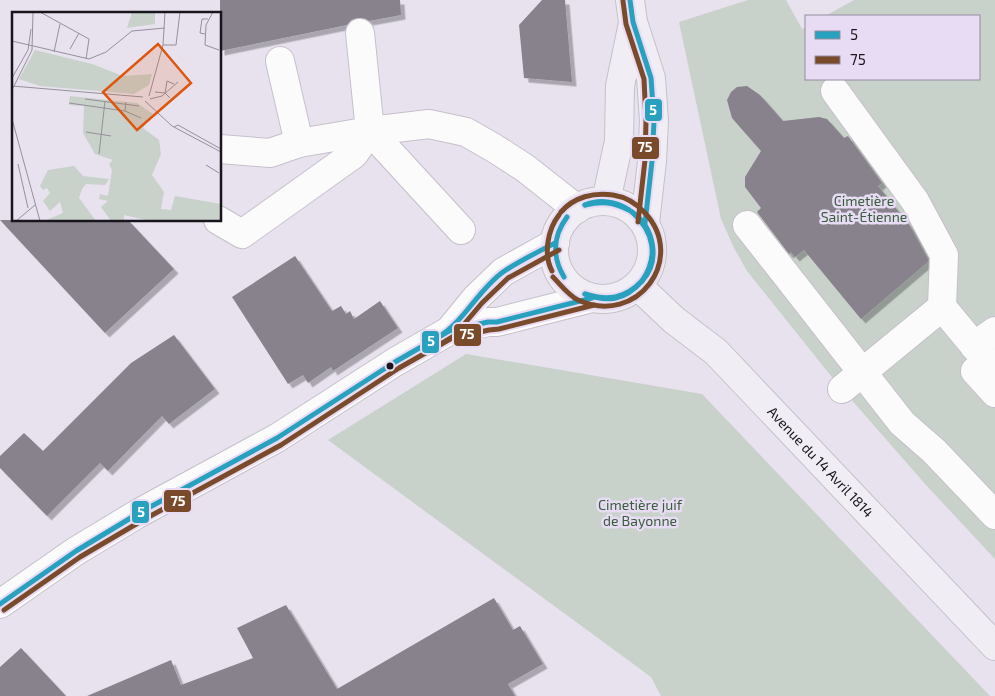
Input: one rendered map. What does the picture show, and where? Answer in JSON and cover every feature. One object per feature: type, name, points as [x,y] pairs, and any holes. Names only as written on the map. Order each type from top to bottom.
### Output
[{"type":"main road","points":[[606,201],[619,141],[620,86],[632,11]]},
{"type":"main road","points":[[632,11],[651,78],[653,104],[652,161],[645,223]]},
{"type":"main road","points":[[606,201],[621,204],[634,212],[645,223],[651,239],[653,256],[648,272],[638,286],[628,294],[604,300],[592,298],[578,292],[567,283],[557,265],[555,243],[558,230],[566,218],[577,209],[591,202],[606,201]]},
{"type":"main road","name":"Avenue du 14 Avril 1814","points":[[638,286],[674,320],[716,352],[995,646]]},
{"type":"street","points":[[360,34],[370,131],[461,230]]},
{"type":"street","points":[[280,61],[299,143]]},
{"type":"street","points":[[835,91],[915,201],[944,255],[942,307],[842,389]]},
{"type":"street","points":[[221,149],[270,153],[299,143],[370,131],[429,124],[466,132],[494,148],[525,168],[577,209]]},
{"type":"street","points":[[220,221],[242,234],[354,154],[370,131]]},
{"type":"street","points":[[747,225],[864,371],[902,423],[934,451],[995,515]]},
{"type":"street","points":[[448,331],[476,298],[503,272],[555,243]]},
{"type":"street","points":[[0,604],[76,551],[140,513],[277,438],[395,362],[448,331],[488,322],[497,322],[592,298]]},
{"type":"street","points":[[942,307],[984,339],[987,361],[975,371],[995,393]]},
{"type":"green space","name":"Cimetière Saint-Étienne","points":[[748,0],[786,0],[802,29],[805,28],[805,80],[980,80],[980,15],[827,15],[854,0],[995,0],[995,559],[926,485],[835,381],[747,271],[721,219],[679,22]]},
{"type":"green space","name":"Cimetière juif de Bayonne","points":[[466,354],[702,394],[990,696],[661,696],[651,677],[328,440]]},
{"type":"building","points":[[220,0],[400,0],[401,15],[369,21],[358,18],[351,20],[347,25],[221,51]]},
{"type":"building","points":[[542,0],[565,0],[572,82],[524,78],[519,25]]},
{"type":"building","points":[[747,86],[760,95],[783,121],[819,117],[827,119],[844,138],[848,136],[882,183],[878,186],[910,226],[928,259],[928,262],[861,319],[804,250],[795,257],[791,252],[789,254],[757,212],[761,208],[745,187],[745,177],[761,151],[732,118],[727,100],[731,92],[737,87]]},
{"type":"building","points":[[0,220],[129,221],[174,269],[105,333]]},
{"type":"building","points":[[295,256],[332,311],[341,306],[346,314],[350,311],[354,319],[380,301],[398,328],[333,371],[331,367],[308,383],[303,375],[288,384],[232,297]]},
{"type":"building","points":[[174,335],[215,389],[169,424],[162,416],[108,471],[100,463],[47,516],[0,468],[0,456],[24,433],[43,451],[131,363]]},
{"type":"building","points":[[494,598],[513,630],[520,626],[543,664],[508,684],[515,696],[87,696],[171,660],[181,685],[253,658],[237,628],[286,605],[337,689]]},
{"type":"building","points":[[21,648],[66,696],[0,696],[0,667]]},
{"type":"transit line","name":"5","points":[[630,0],[633,22],[651,78],[654,121],[652,161],[645,223]]},
{"type":"transit line","name":"75","points":[[623,1],[626,24],[644,79],[645,160],[638,222]]},
{"type":"transit line","name":"75","points":[[553,277],[568,293],[578,300],[600,306],[620,304],[637,296],[650,284],[658,267],[661,249],[657,231],[645,213],[635,204],[622,197],[606,194],[592,195],[578,199],[561,212]]},
{"type":"transit line","name":"5","points":[[585,205],[607,202],[629,210]]},
{"type":"transit line","name":"5","points":[[585,205],[607,203],[629,210]]},
{"type":"transit line","name":"5","points":[[632,212],[646,226],[652,245],[652,264],[642,281]]},
{"type":"transit line","name":"5","points":[[632,212],[645,228],[652,245],[651,262],[642,281]]},
{"type":"transit line","name":"75","points":[[552,271],[547,250],[552,227],[559,215]]},
{"type":"transit line","name":"5","points":[[564,277],[557,262],[556,247],[559,232],[567,217]]},
{"type":"transit line","name":"5","points":[[437,338],[463,315],[494,279],[522,260],[555,243]]},
{"type":"transit line","name":"75","points":[[441,344],[454,336],[482,303],[508,278],[559,250]]},
{"type":"transit line","name":"5","points":[[585,294],[608,298],[615,297],[629,292],[642,281]]},
{"type":"transit line","name":"5","points":[[585,294],[593,297],[616,298],[623,296],[642,281]]},
{"type":"transit line","name":"5","points":[[0,604],[76,551],[139,513],[277,438],[395,362],[449,331],[488,322],[497,322],[592,298]]},
{"type":"transit line","name":"75","points":[[4,610],[80,557],[143,520],[281,445],[399,368],[452,338],[499,329],[594,305]]}]
